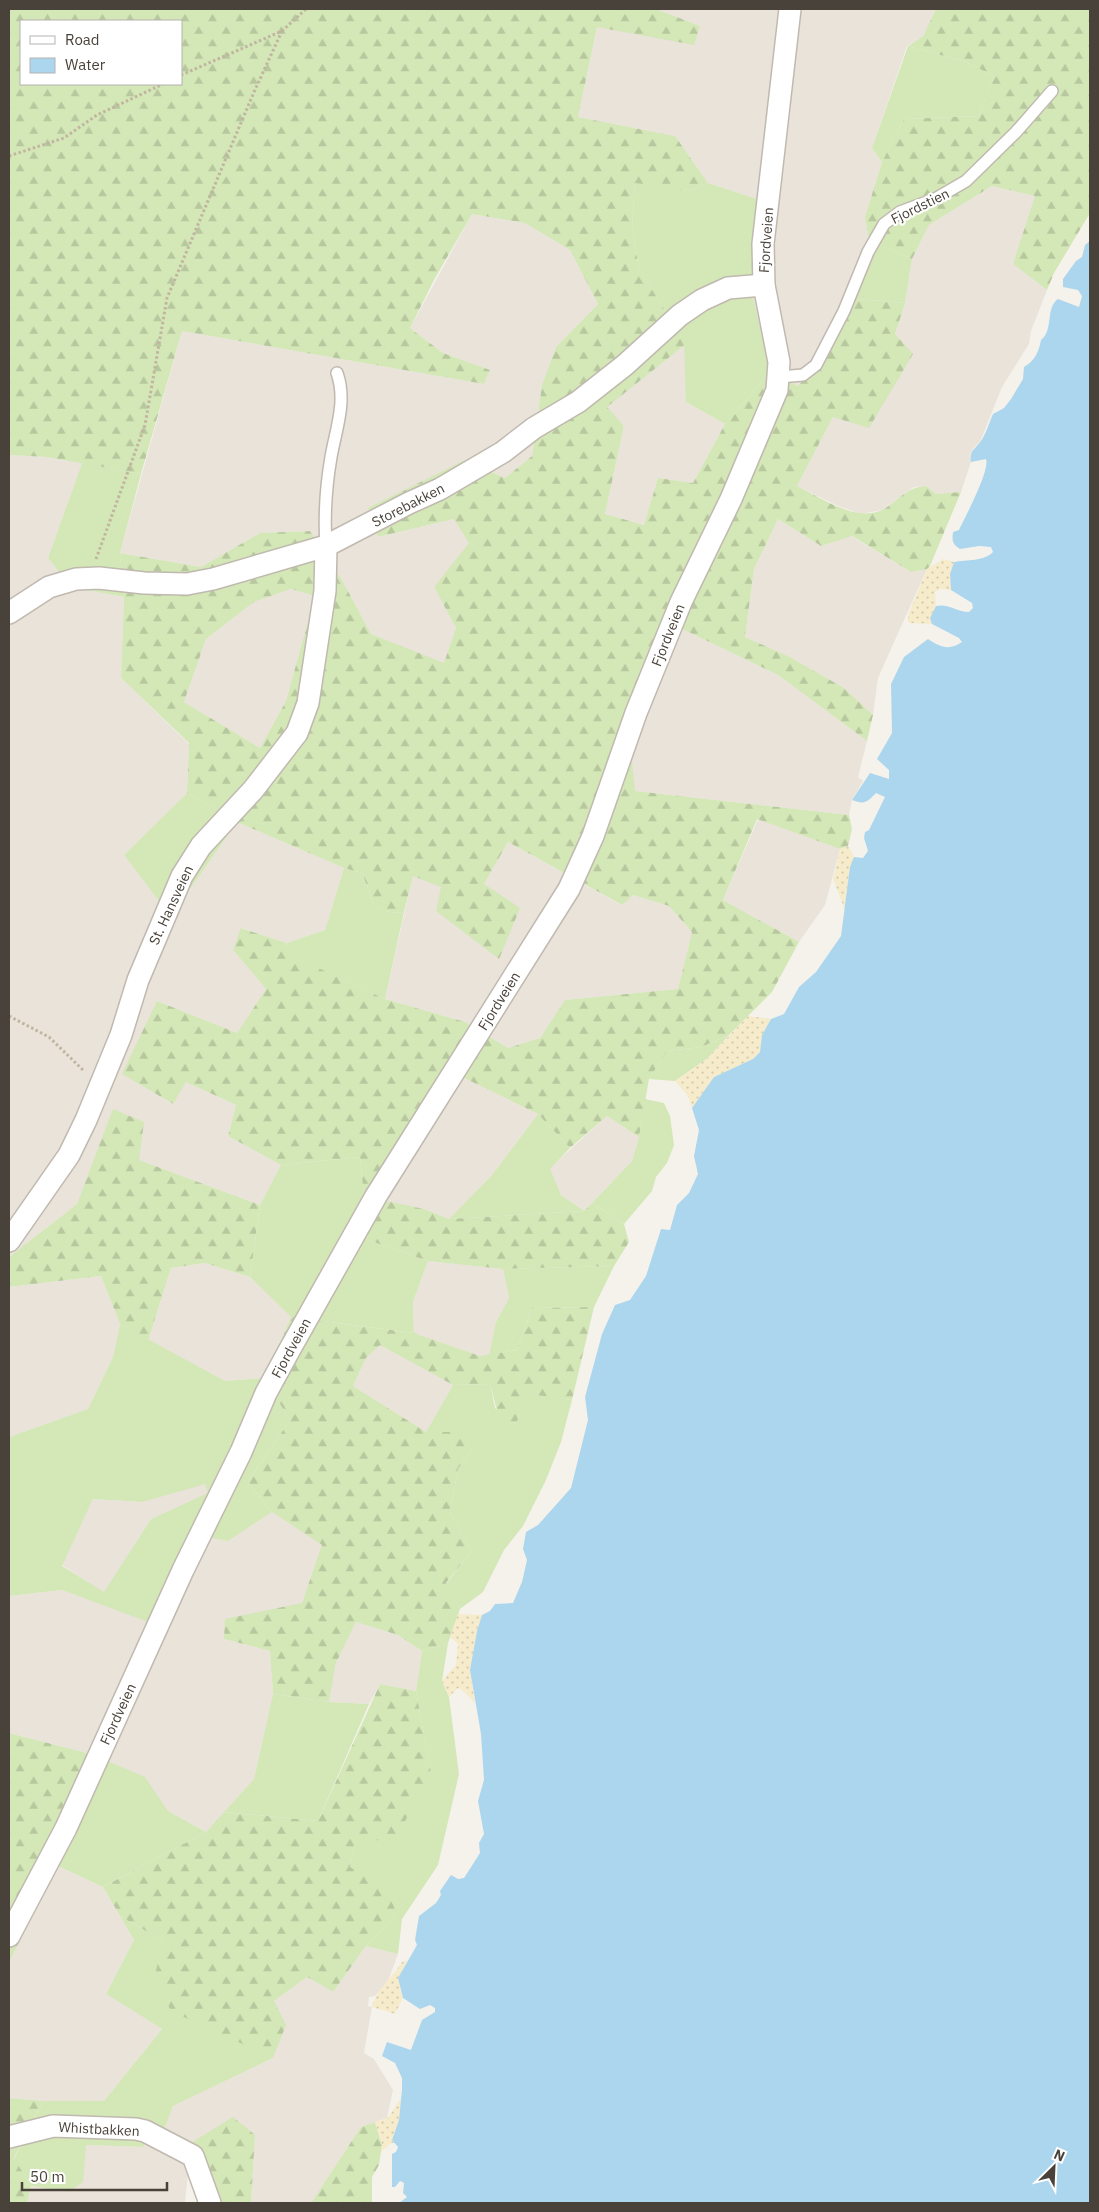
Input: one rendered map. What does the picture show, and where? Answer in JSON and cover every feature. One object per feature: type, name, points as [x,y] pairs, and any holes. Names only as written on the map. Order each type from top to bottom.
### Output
[{"type":"street","name":"Fjordveien","points":[[9,1936],[66,1828],[183,1570],[241,1452],[266,1393],[290,1348],[376,1196],[568,889],[593,836],[636,713],[681,602],[731,499],[777,390],[779,362],[764,286],[764,244],[790,9]]},
{"type":"street","name":"Storebakken","points":[[9,614],[34,595],[49,587],[76,579],[89,578],[173,585],[187,584],[213,580],[326,546],[440,489],[503,452],[534,428],[578,402],[625,364],[680,315],[702,300],[728,288],[764,286]]},
{"type":"street","name":"St. Hansveien","points":[[9,1242],[68,1155],[103,1082],[121,1035],[138,980],[182,876],[201,846],[253,790],[297,733],[308,703],[325,591],[326,546]]},
{"type":"street","name":"Whistbakken","points":[[9,2137],[53,2126],[145,2130],[193,2156],[210,2203]]},
{"type":"lane","name":"Fjordstien","points":[[779,377],[803,375],[816,365],[844,311],[868,252],[884,224],[900,212],[935,199],[966,181],[1016,132],[1052,91]]},
{"type":"lane","points":[[326,546],[326,491],[341,408],[340,384],[337,373]]},
{"type":"path","points":[[182,75],[282,31],[306,9]]},
{"type":"path","points":[[89,578],[145,424],[167,298],[254,92],[282,31]]},
{"type":"path","points":[[9,156],[64,138],[97,115],[161,85]]},
{"type":"path","points":[[9,1016],[49,1037],[90,1077],[103,1082]]},
{"type":"shaded area","points":[[656,9],[936,9],[923,36],[907,46],[872,148],[882,162],[865,217],[869,241],[829,349],[798,386],[771,372],[752,293],[760,200],[708,183],[675,136],[578,117],[597,27],[700,26]]},
{"type":"shaded area","points":[[992,186],[1036,196],[1013,264],[1047,290],[1031,331],[1029,344],[1002,387],[980,442],[974,447],[970,455],[971,462],[961,492],[936,494],[926,486],[914,487],[882,510],[861,514],[838,506],[797,486],[833,417],[895,334],[905,303],[912,259],[929,225]]},
{"type":"shaded area","points":[[472,214],[525,223],[570,250],[598,304],[556,347],[542,385],[532,456],[505,478],[465,460],[378,537],[455,519],[470,544],[434,587],[456,628],[444,664],[371,634],[342,580],[310,531],[260,533],[201,567],[120,553],[182,331],[484,384],[490,370],[443,353],[410,328]]},
{"type":"shaded area","points":[[686,344],[686,402],[725,424],[693,483],[658,478],[644,525],[605,514],[624,426],[606,407]]},
{"type":"shaded area","points":[[9,455],[47,457],[82,463],[48,558],[71,587],[124,597],[121,678],[189,744],[187,793],[124,855],[159,901],[186,895],[237,822],[344,868],[325,930],[287,943],[242,928],[233,950],[266,989],[237,1033],[157,1001],[123,1074],[172,1104],[186,1082],[236,1105],[228,1136],[281,1165],[260,1205],[139,1160],[114,1109],[77,1204],[9,1257]]},
{"type":"shaded area","points":[[778,519],[821,546],[851,536],[911,572],[927,569],[878,678],[873,715],[844,688],[790,657],[745,637],[754,569]]},
{"type":"shaded area","points":[[291,589],[315,596],[286,701],[260,748],[184,702],[206,639],[254,602]]},
{"type":"shaded area","points":[[678,627],[778,675],[867,741],[858,777],[863,781],[852,800],[849,815],[634,791],[631,753]]},
{"type":"shaded area","points":[[758,819],[840,849],[825,905],[799,942],[723,900]]},
{"type":"shaded area","points":[[508,842],[621,905],[633,895],[669,906],[692,932],[678,989],[565,1000],[540,1038],[508,1048],[465,1022],[385,999],[413,875],[442,887],[436,911],[499,958],[484,884]]},
{"type":"shaded area","points":[[462,1077],[538,1114],[492,1175],[449,1219],[424,1209],[386,1202]]},
{"type":"shaded area","points":[[607,1116],[639,1137],[632,1161],[584,1211],[561,1195],[549,1169]]},
{"type":"shaded area","points":[[428,1261],[503,1269],[509,1298],[496,1322],[489,1355],[480,1356],[414,1333],[413,1302]]},
{"type":"shaded area","points":[[205,1263],[250,1277],[291,1317],[264,1378],[225,1381],[148,1341],[171,1268]]},
{"type":"shaded area","points":[[101,1276],[120,1324],[113,1357],[88,1409],[9,1437],[9,1287]]},
{"type":"shaded area","points":[[380,1345],[453,1385],[426,1432],[353,1386],[366,1358]]},
{"type":"shaded area","points":[[205,1483],[209,1493],[151,1519],[104,1593],[62,1565],[93,1499],[143,1502]]},
{"type":"shaded area","points":[[272,1512],[323,1545],[302,1603],[224,1639],[270,1651],[273,1694],[254,1779],[206,1832],[168,1811],[144,1777],[91,1754],[9,1733],[9,1596],[62,1590],[151,1622],[194,1535],[228,1541]]},
{"type":"shaded area","points":[[356,1622],[398,1635],[422,1651],[416,1691],[380,1684],[369,1704],[329,1702],[336,1663]]},
{"type":"shaded area","points":[[58,1866],[103,1887],[134,1940],[106,1994],[162,2029],[104,2101],[43,2101],[9,2098],[9,1962]]},
{"type":"shaded area","points":[[366,1946],[398,1954],[388,1981],[375,1996],[369,1997],[368,2006],[372,2007],[364,2053],[374,2059],[393,2090],[387,2118],[361,2127],[311,2203],[251,2203],[255,2135],[191,2144],[185,2203],[27,2203],[31,2186],[69,2192],[86,2145],[144,2147],[149,2127],[164,2130],[173,2106],[273,2058],[274,2001],[307,1977],[333,1992]]},
{"type":"green space","points":[[9,9],[656,9],[700,26],[694,45],[597,27],[578,117],[675,136],[708,183],[688,191],[635,183],[632,226],[639,269],[686,344],[607,407],[624,426],[605,514],[644,525],[658,478],[693,483],[725,424],[771,372],[798,386],[829,349],[844,298],[905,303],[895,334],[913,354],[869,428],[833,417],[797,486],[841,508],[865,513],[876,512],[887,507],[915,488],[926,486],[936,494],[961,492],[930,566],[927,569],[911,572],[852,536],[821,546],[778,519],[754,569],[745,637],[790,657],[844,688],[873,715],[867,741],[778,675],[678,627],[631,753],[635,791],[849,815],[852,829],[848,846],[840,849],[757,819],[723,900],[799,942],[772,992],[729,1035],[701,1047],[667,1051],[649,1079],[639,1137],[607,1116],[570,1148],[538,1114],[462,1077],[386,1201],[424,1209],[449,1219],[584,1211],[592,1203],[624,1224],[629,1242],[614,1266],[503,1269],[428,1261],[368,1240],[360,1157],[281,1165],[228,1136],[236,1105],[186,1082],[173,1104],[122,1074],[157,1001],[237,1033],[266,989],[233,950],[241,928],[287,943],[295,957],[385,999],[465,1022],[508,1048],[540,1038],[565,1000],[678,989],[692,932],[669,906],[633,895],[622,905],[508,842],[484,884],[520,908],[499,959],[436,911],[441,887],[413,876],[404,912],[393,913],[375,907],[362,873],[344,868],[237,822],[187,793],[189,743],[121,678],[124,597],[120,553],[201,567],[260,533],[310,531],[342,580],[371,634],[444,663],[456,628],[434,587],[469,543],[454,519],[378,537],[368,508],[465,460],[505,478],[532,456],[542,385],[556,347],[598,304],[570,250],[525,223],[472,214],[434,280],[410,328],[443,353],[490,370],[484,384],[182,331],[141,474],[47,457],[9,455]],"holes":[[[291,589],[315,596],[286,701],[260,748],[184,702],[206,639],[254,602]]]},
{"type":"green space","points":[[936,9],[1090,9],[1090,213],[1054,273],[1047,290],[1013,264],[1035,196],[992,186],[929,225],[912,259],[869,241],[865,217],[882,162],[904,119],[978,116],[994,76],[966,62],[908,46],[923,36]]},
{"type":"green space","points":[[908,46],[966,62],[994,76],[978,116],[904,119],[882,162],[872,148]]},
{"type":"green space","points":[[635,182],[688,191],[708,183],[760,200],[752,293],[771,372],[725,424],[686,402],[684,341],[639,269],[632,226]]},
{"type":"green space","points":[[869,241],[912,259],[905,303],[844,298]]},
{"type":"green space","points":[[82,463],[141,474],[120,553],[124,597],[71,587],[48,558]]},
{"type":"green space","points":[[187,793],[237,822],[186,895],[159,901],[124,855]]},
{"type":"green space","points":[[344,868],[362,873],[375,907],[393,913],[404,912],[385,999],[294,957],[287,943],[325,930]]},
{"type":"green space","points":[[729,1035],[708,1058],[675,1081],[649,1079],[667,1051],[701,1047]]},
{"type":"green space","points":[[645,1099],[664,1103],[670,1116],[674,1145],[667,1163],[656,1177],[652,1191],[624,1224],[592,1203],[632,1161],[639,1137]]},
{"type":"green space","points":[[113,1109],[144,1122],[139,1160],[260,1205],[250,1277],[205,1263],[171,1268],[148,1341],[120,1324],[101,1276],[9,1287],[9,1257],[77,1204]]},
{"type":"green space","points":[[538,1114],[570,1148],[550,1169],[561,1195],[584,1211],[449,1219],[492,1175]]},
{"type":"green space","points":[[360,1157],[368,1240],[428,1261],[413,1302],[414,1333],[291,1317],[250,1277],[260,1205],[281,1165]]},
{"type":"green space","points":[[614,1266],[594,1307],[532,1308],[517,1350],[489,1355],[496,1322],[509,1298],[503,1269]]},
{"type":"green space","points":[[594,1307],[572,1400],[529,1394],[515,1426],[500,1422],[490,1384],[453,1385],[380,1345],[366,1358],[353,1386],[426,1432],[460,1432],[472,1449],[458,1469],[450,1511],[471,1552],[446,1583],[460,1609],[448,1643],[422,1651],[398,1635],[356,1622],[336,1663],[329,1702],[273,1694],[270,1651],[224,1639],[225,1619],[302,1603],[322,1545],[272,1512],[248,1482],[290,1420],[264,1378],[291,1317],[414,1333],[480,1356],[517,1350],[532,1308]]},
{"type":"green space","points":[[120,1324],[225,1381],[264,1378],[290,1420],[248,1482],[272,1512],[228,1541],[194,1535],[151,1623],[62,1590],[9,1596],[9,1437],[88,1409],[113,1357]],"holes":[[[205,1484],[208,1493],[151,1519],[104,1592],[62,1566],[93,1499],[143,1502]]]},
{"type":"green space","points":[[490,1384],[495,1408],[515,1426],[529,1393],[572,1400],[561,1442],[546,1480],[523,1526],[504,1550],[483,1592],[460,1609],[446,1584],[471,1552],[450,1511],[458,1469],[472,1449],[426,1432],[453,1385]]},
{"type":"green space","points":[[448,1643],[442,1681],[449,1697],[459,1774],[438,1865],[402,1919],[398,1954],[366,1946],[397,1914],[350,1867],[355,1845],[431,1774],[416,1691],[422,1651]]},
{"type":"green space","points":[[380,1684],[416,1691],[431,1773],[397,1836],[355,1845],[350,1867],[385,1886],[397,1914],[366,1946],[333,1992],[307,1977],[274,2001],[286,2025],[273,2058],[171,2011],[154,1979],[163,1941],[120,1916],[103,1887],[206,1832],[224,1812],[318,1821]]},
{"type":"green space","points":[[273,1694],[329,1702],[369,1704],[318,1821],[224,1812],[254,1779]]},
{"type":"green space","points":[[9,1733],[91,1754],[58,1866],[9,1962]]},
{"type":"green space","points":[[91,1754],[145,1777],[168,1811],[206,1832],[103,1887],[58,1866]]},
{"type":"green space","points":[[120,1916],[163,1941],[155,1979],[228,2035],[273,2058],[173,2106],[164,2130],[149,2127],[144,2147],[86,2145],[83,2182],[69,2192],[31,2186],[14,2159],[43,2101],[104,2101],[162,2029],[106,1994],[134,1940]]},
{"type":"green space","points":[[9,2098],[43,2101],[14,2158],[31,2186],[27,2203],[9,2203]]},
{"type":"green space","points":[[233,2117],[255,2135],[251,2203],[219,2203],[191,2143]]},
{"type":"green space","points":[[375,2122],[382,2145],[379,2165],[372,2177],[372,2203],[311,2203],[361,2127]]},
{"type":"sand","points":[[943,559],[954,562],[950,574],[951,590],[940,589],[935,592],[936,606],[930,618],[932,624],[908,623],[908,615],[927,569]]},
{"type":"sand","points":[[848,846],[854,857],[850,867],[845,910],[833,879],[840,849]]},
{"type":"sand","points":[[748,1016],[771,1019],[762,1035],[760,1052],[753,1059],[714,1077],[692,1108],[688,1096],[675,1081],[708,1058]]},
{"type":"sand","points":[[458,1614],[482,1615],[470,1670],[475,1703],[458,1688],[449,1697],[442,1681],[456,1665],[458,1644],[450,1637]]},
{"type":"sand","points":[[407,1961],[400,1979],[403,1998],[395,2014],[372,2007],[381,1990],[402,1962]]},
{"type":"sand","points":[[401,2098],[399,2120],[392,2140],[395,2143],[391,2143],[381,2152],[382,2145],[375,2122],[388,2118]]},
{"type":"water","points":[[1090,241],[1090,2203],[399,2203],[407,2197],[403,2193],[404,2183],[400,2181],[395,2187],[392,2187],[392,2154],[396,2152],[398,2147],[392,2140],[399,2120],[402,2078],[395,2063],[382,2056],[387,2042],[411,2050],[422,2020],[435,2012],[435,2008],[430,2005],[420,2009],[403,1998],[398,1978],[417,1945],[415,1940],[419,1916],[436,1903],[441,1895],[440,1891],[451,1875],[458,1879],[464,1878],[480,1853],[479,1843],[484,1834],[478,1801],[484,1780],[481,1734],[470,1670],[482,1615],[490,1611],[495,1604],[513,1603],[522,1582],[527,1560],[523,1549],[526,1532],[538,1525],[571,1488],[588,1420],[585,1397],[602,1334],[615,1305],[630,1300],[646,1276],[661,1229],[670,1230],[677,1205],[689,1193],[698,1174],[694,1156],[699,1130],[692,1108],[714,1077],[753,1059],[760,1052],[762,1035],[771,1019],[784,1014],[799,987],[816,972],[841,936],[850,867],[854,857],[863,858],[868,851],[864,838],[865,832],[869,830],[885,797],[876,793],[866,802],[852,800],[870,773],[889,779],[889,770],[877,759],[892,733],[891,684],[904,657],[928,639],[945,647],[962,642],[959,638],[932,624],[930,618],[936,606],[940,605],[969,612],[973,608],[972,603],[951,590],[950,574],[954,562],[980,559],[993,552],[991,547],[979,546],[960,549],[954,544],[953,540],[953,532],[959,530],[976,494],[986,465],[986,459],[971,462],[972,453],[983,438],[993,414],[1004,408],[1023,379],[1024,367],[1036,355],[1041,340],[1045,336],[1054,303],[1058,299],[1079,307],[1082,296],[1078,290],[1063,287],[1063,279],[1076,261],[1082,257],[1085,245]]}]
